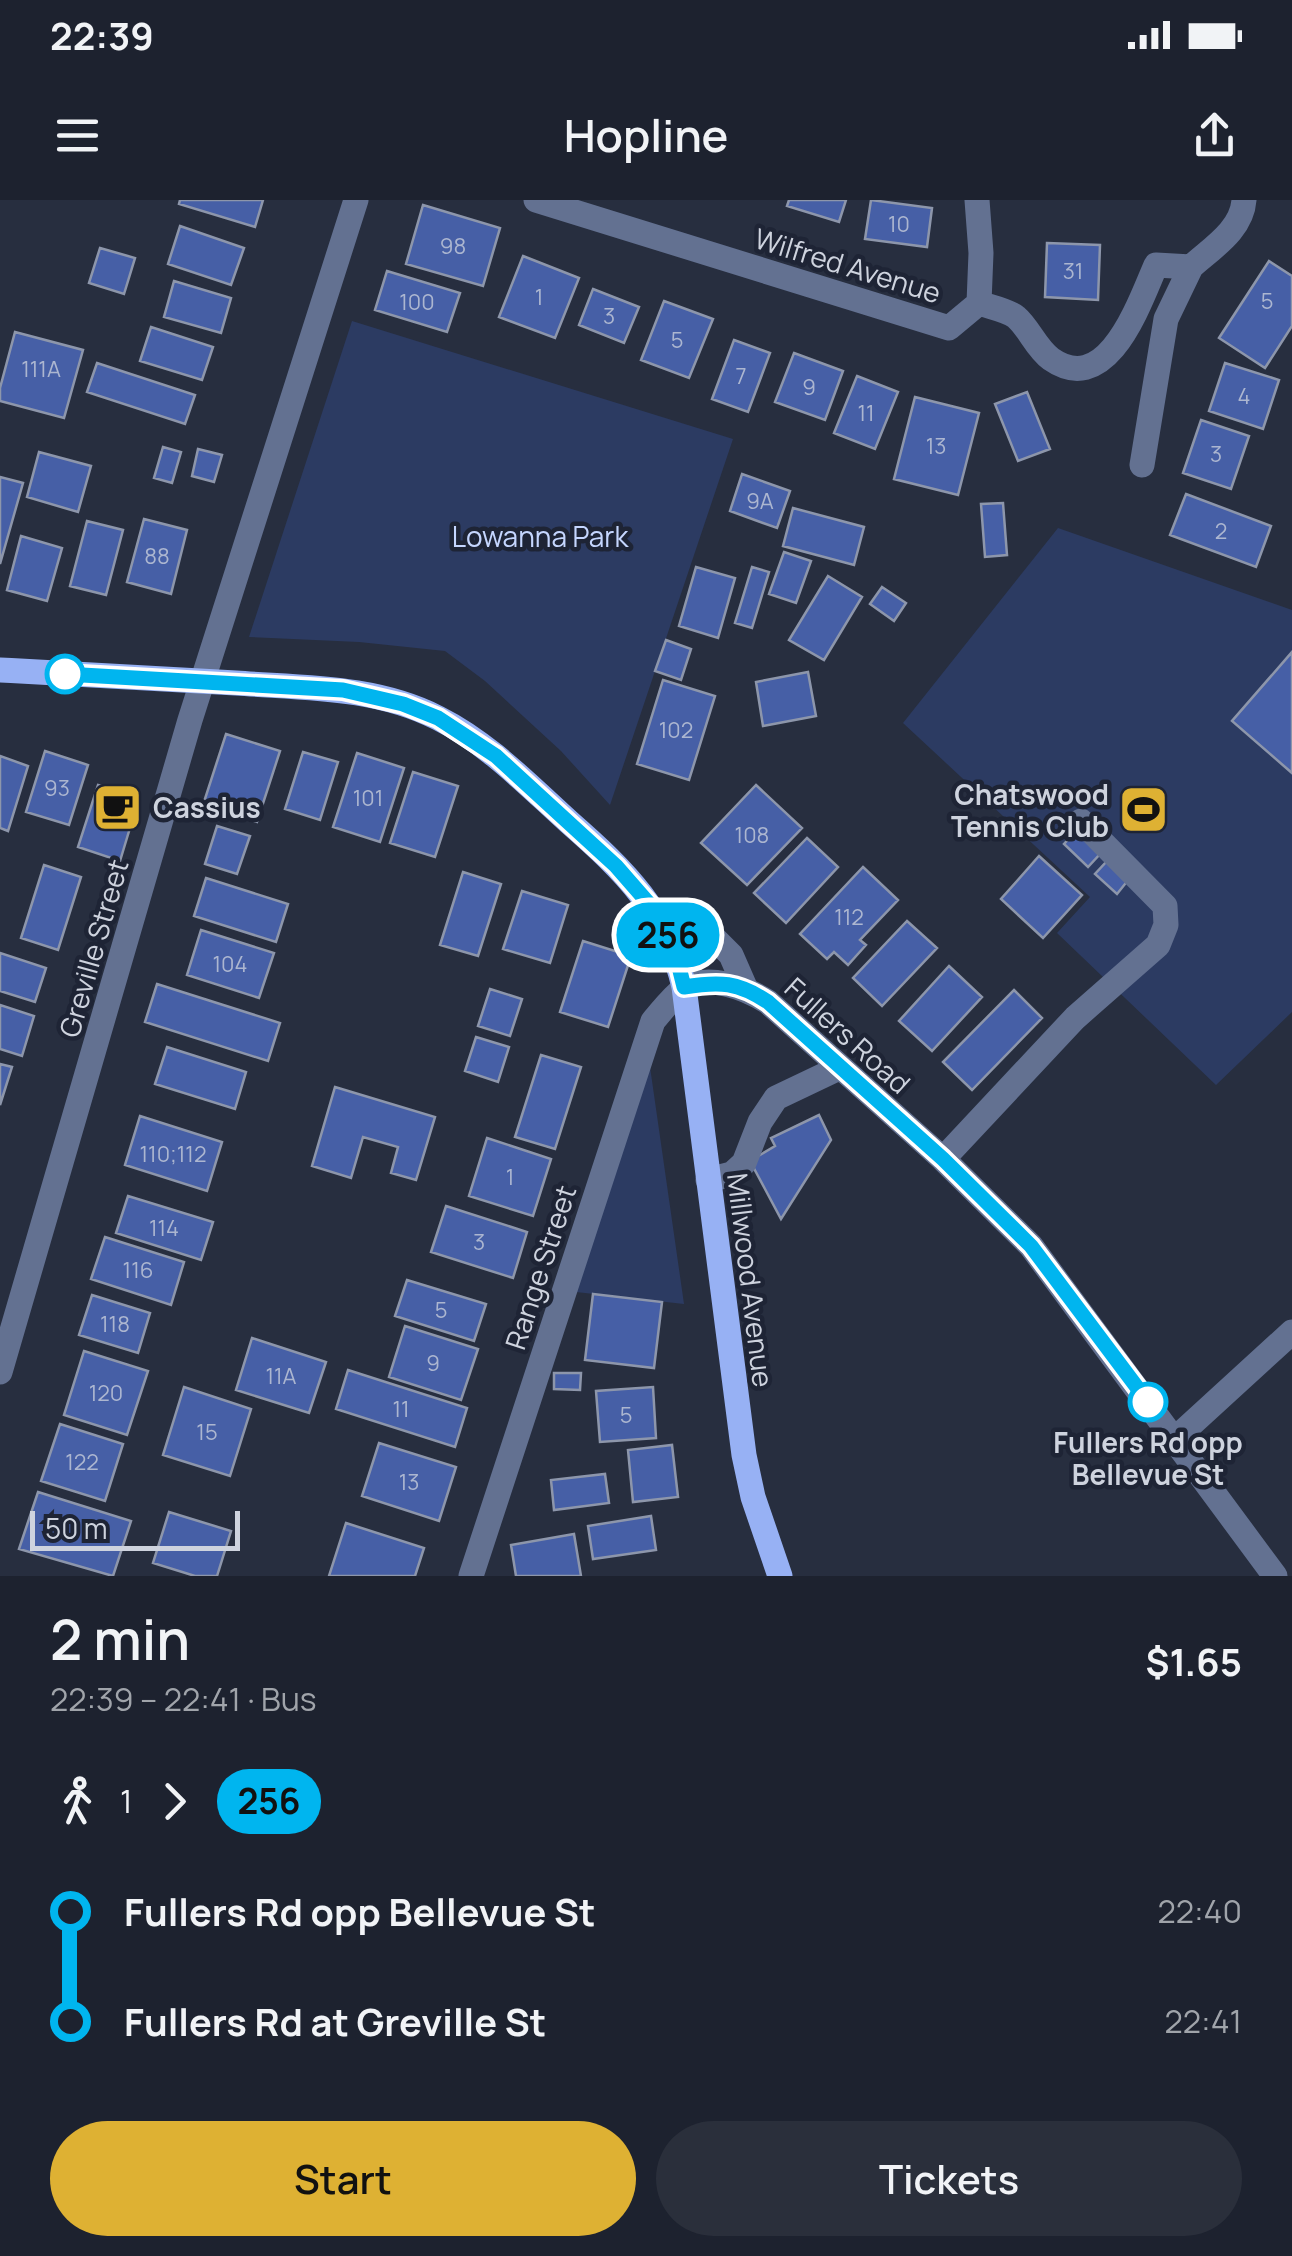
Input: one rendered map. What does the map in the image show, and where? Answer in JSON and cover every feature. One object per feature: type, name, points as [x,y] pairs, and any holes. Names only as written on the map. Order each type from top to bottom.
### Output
[{"type":"main road","points":[[0,670],[365,694],[422,710],[496,756],[577,828],[646,900],[674,947],[684,987]]},
{"type":"main road","name":"Millwood Avenue","points":[[684,987],[744,1455],[753,1496],[780,1576]]},
{"type":"street","name":"Greville Street","points":[[0,1372],[202,681],[356,200]]},
{"type":"street","name":"Wilfred Avenue","points":[[536,200],[949,328],[980,303],[977,200]]},
{"type":"street","points":[[1142,465],[1166,319],[1191,268],[1243,215],[1244,200]]},
{"type":"street","points":[[980,303],[1014,316],[1053,360],[1079,368],[1102,360],[1124,338],[1156,265],[1191,268]]},
{"type":"street","points":[[943,1159],[1075,1018],[1158,945],[1166,925],[1165,906],[1082,821]]},
{"type":"street","points":[[695,919],[731,954],[746,987]]},
{"type":"street","name":"Fullers Road","points":[[684,987],[746,987],[768,1002],[943,1159],[1031,1246],[1275,1576]]},
{"type":"street","name":"Range Street","points":[[471,1576],[653,1021],[684,987]]},
{"type":"street","points":[[708,1180],[732,1174],[744,1163],[760,1122],[776,1098],[839,1068]]},
{"type":"street","points":[[1176,1439],[1292,1332]]},
{"type":"green space","name":"Lowanna Park","points":[[352,321],[733,439],[610,805],[561,751],[485,681],[445,651],[249,637]]},
{"type":"green space","name":"Chatswood Tennis Club","points":[[1058,528],[1292,610],[1292,1012],[1216,1085],[1057,933],[1090,897],[903,723]]},
{"type":"green space","points":[[649,1060],[684,1304],[576,1292]]},
{"type":"building","points":[[180,200],[263,200],[255,227],[179,204]]},
{"type":"building","points":[[789,200],[846,200],[839,222],[787,206]]},
{"type":"building","points":[[871,200],[932,208],[927,247],[865,239]]},
{"type":"building","points":[[423,205],[500,228],[483,286],[406,264]]},
{"type":"building","points":[[180,226],[244,248],[231,285],[168,264]]},
{"type":"building","points":[[1047,243],[1100,245],[1098,300],[1045,297]]},
{"type":"building","points":[[100,248],[135,258],[124,294],[89,283]]},
{"type":"building","points":[[523,256],[579,278],[555,338],[499,317]]},
{"type":"building","points":[[1269,261],[1292,276],[1292,326],[1265,368],[1219,338]]},
{"type":"building","points":[[387,271],[460,293],[447,332],[375,310]]},
{"type":"building","points":[[174,281],[231,298],[221,333],[164,317]]},
{"type":"building","points":[[593,289],[639,307],[624,343],[579,325]]},
{"type":"building","points":[[664,301],[713,319],[689,378],[641,360]]},
{"type":"building","points":[[151,327],[213,347],[202,380],[140,361]]},
{"type":"building","points":[[15,332],[83,350],[64,418],[0,401]]},
{"type":"building","points":[[734,340],[770,353],[748,412],[712,399]]},
{"type":"building","points":[[794,353],[843,371],[825,420],[775,402]]},
{"type":"building","points":[[97,363],[195,395],[185,424],[87,392]]},
{"type":"building","points":[[1225,363],[1279,380],[1263,429],[1209,411]]},
{"type":"building","points":[[857,376],[898,392],[875,449],[834,433]]},
{"type":"building","points":[[1027,392],[1050,449],[1018,461],[995,404]]},
{"type":"building","points":[[915,397],[979,413],[958,495],[894,479]]},
{"type":"building","points":[[1201,420],[1249,436],[1231,489],[1183,473]]},
{"type":"building","points":[[163,447],[181,452],[172,483],[154,478]]},
{"type":"building","points":[[198,449],[222,455],[214,482],[192,476]]},
{"type":"building","points":[[39,452],[91,466],[78,512],[27,497]]},
{"type":"building","points":[[742,474],[790,491],[777,528],[730,511]]},
{"type":"building","points":[[0,477],[23,483],[0,564]]},
{"type":"building","points":[[1186,494],[1271,526],[1256,567],[1170,535]]},
{"type":"building","points":[[1003,503],[1007,555],[985,557],[981,504]]},
{"type":"building","points":[[793,508],[864,527],[854,565],[783,546]]},
{"type":"building","points":[[144,519],[187,530],[171,594],[127,582]]},
{"type":"building","points":[[87,521],[123,530],[106,595],[70,586]]},
{"type":"building","points":[[21,536],[62,548],[47,601],[7,590]]},
{"type":"building","points":[[784,552],[811,561],[796,603],[769,594]]},
{"type":"building","points":[[696,567],[735,578],[718,638],[679,626]]},
{"type":"building","points":[[752,567],[769,572],[752,628],[735,623]]},
{"type":"building","points":[[828,576],[862,597],[824,660],[789,640]]},
{"type":"building","points":[[882,587],[906,603],[894,621],[870,604]]},
{"type":"building","points":[[666,640],[691,649],[681,680],[655,671]]},
{"type":"building","points":[[1292,652],[1292,773],[1232,721]]},
{"type":"building","points":[[808,672],[816,716],[763,726],[756,682]]},
{"type":"building","points":[[663,680],[715,696],[689,780],[637,764]]},
{"type":"building","points":[[226,734],[280,751],[257,822],[203,805]]},
{"type":"building","points":[[45,751],[88,765],[69,825],[26,812]]},
{"type":"building","points":[[303,752],[338,762],[320,820],[285,809]]},
{"type":"building","points":[[357,753],[404,768],[380,842],[333,827]]},
{"type":"building","points":[[0,756],[28,766],[8,831],[0,828]]},
{"type":"building","points":[[413,772],[458,786],[435,857],[390,843]]},
{"type":"building","points":[[98,785],[139,798],[120,861],[78,847]]},
{"type":"building","points":[[756,785],[802,828],[747,885],[701,843]]},
{"type":"building","points":[[217,826],[250,836],[237,874],[205,864]]},
{"type":"building","points":[[1076,831],[1100,854],[1088,867],[1064,844]]},
{"type":"building","points":[[807,838],[838,867],[786,923],[754,893]]},
{"type":"building","points":[[1039,856],[1082,895],[1043,938],[1001,899]]},
{"type":"building","points":[[1108,860],[1129,879],[1117,894],[1095,874]]},
{"type":"building","points":[[44,865],[81,877],[58,950],[21,938]]},
{"type":"building","points":[[863,867],[898,900],[860,940],[866,945],[848,965],[834,952],[827,959],[800,934]]},
{"type":"building","points":[[463,872],[501,884],[478,956],[440,945]]},
{"type":"building","points":[[206,878],[288,904],[276,942],[194,916]]},
{"type":"building","points":[[522,891],[568,905],[550,963],[503,949]]},
{"type":"building","points":[[907,921],[937,948],[882,1006],[853,978]]},
{"type":"building","points":[[201,930],[274,953],[259,998],[187,975]]},
{"type":"building","points":[[583,941],[631,956],[608,1027],[560,1012]]},
{"type":"building","points":[[0,953],[46,968],[35,1002],[0,991]]},
{"type":"building","points":[[949,966],[982,997],[932,1051],[899,1021]]},
{"type":"building","points":[[157,984],[280,1023],[268,1061],[145,1022]]},
{"type":"building","points":[[490,989],[522,999],[510,1036],[478,1026]]},
{"type":"building","points":[[1014,990],[1042,1018],[972,1090],[943,1062]]},
{"type":"building","points":[[0,1005],[34,1016],[22,1056],[0,1049]]},
{"type":"building","points":[[476,1037],[509,1047],[498,1082],[465,1071]]},
{"type":"building","points":[[167,1047],[246,1072],[235,1109],[155,1084]]},
{"type":"building","points":[[541,1055],[581,1067],[555,1149],[515,1137]]},
{"type":"building","points":[[0,1064],[12,1067],[0,1105]]},
{"type":"building","points":[[335,1087],[435,1117],[416,1180],[391,1173],[398,1147],[363,1137],[351,1178],[312,1166]]},
{"type":"building","points":[[819,1115],[831,1140],[781,1219],[750,1161],[775,1146],[771,1138]]},
{"type":"building","points":[[140,1116],[222,1142],[207,1191],[125,1165]]},
{"type":"building","points":[[487,1138],[551,1159],[533,1216],[469,1196]]},
{"type":"building","points":[[128,1196],[213,1222],[201,1260],[116,1233]]},
{"type":"building","points":[[446,1206],[527,1232],[513,1278],[431,1252]]},
{"type":"building","points":[[105,1237],[184,1262],[171,1305],[91,1279]]},
{"type":"building","points":[[407,1280],[486,1304],[474,1341],[395,1316]]},
{"type":"building","points":[[593,1294],[662,1302],[654,1368],[585,1360]]},
{"type":"building","points":[[92,1295],[150,1313],[138,1353],[79,1335]]},
{"type":"building","points":[[405,1326],[478,1349],[461,1400],[389,1377]]},
{"type":"building","points":[[252,1338],[326,1362],[309,1413],[236,1390]]},
{"type":"building","points":[[84,1351],[148,1371],[127,1435],[64,1415]]},
{"type":"building","points":[[348,1370],[467,1408],[455,1447],[336,1409]]},
{"type":"building","points":[[554,1373],[581,1373],[580,1390],[554,1389]]},
{"type":"building","points":[[184,1387],[251,1409],[230,1476],[163,1455]]},
{"type":"building","points":[[653,1387],[656,1438],[600,1442],[596,1391]]},
{"type":"building","points":[[60,1424],[123,1444],[105,1501],[41,1481]]},
{"type":"building","points":[[379,1443],[456,1467],[439,1521],[362,1496]]},
{"type":"building","points":[[672,1445],[678,1497],[633,1502],[628,1450]]},
{"type":"building","points":[[605,1474],[609,1503],[554,1510],[551,1480]]},
{"type":"building","points":[[38,1492],[131,1521],[113,1576],[19,1549]]},
{"type":"building","points":[[169,1512],[231,1531],[217,1576],[195,1576],[153,1563]]},
{"type":"building","points":[[651,1516],[656,1550],[593,1559],[588,1526]]},
{"type":"building","points":[[346,1523],[424,1548],[415,1576],[329,1576]]},
{"type":"building","points":[[574,1534],[581,1576],[516,1576],[511,1545]]},
{"type":"bus line","name":"256","points":[[65,674],[343,690],[422,710],[474,740],[577,828],[646,900],[674,947],[684,987],[746,987],[768,1002],[992,1206],[1031,1246],[1148,1402]]},
{"type":"place","name":"Cassius","points":[[118,807]]},
{"type":"place","name":"Chatswood Tennis Club","points":[[1144,810]]},
{"type":"place","name":"Fullers Rd opp Bellevue St","points":[[1148,1402]]}]
